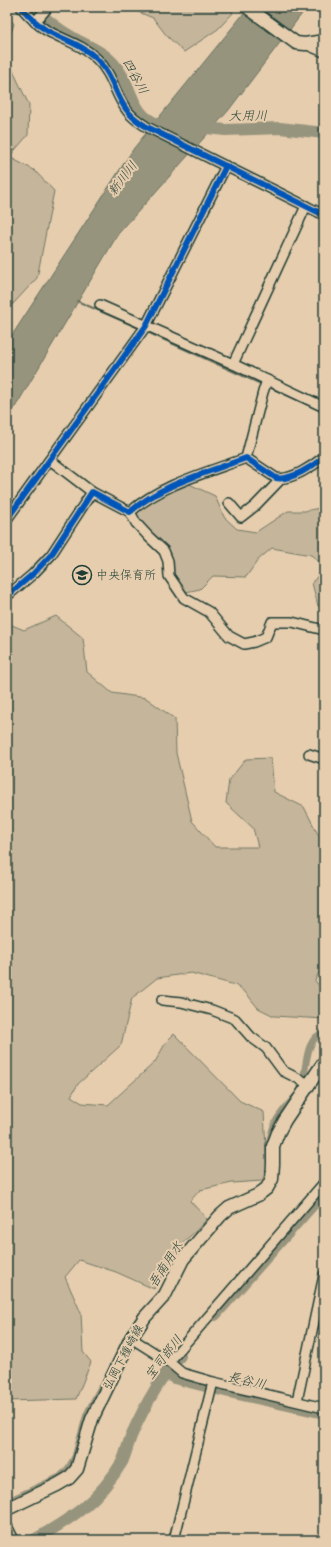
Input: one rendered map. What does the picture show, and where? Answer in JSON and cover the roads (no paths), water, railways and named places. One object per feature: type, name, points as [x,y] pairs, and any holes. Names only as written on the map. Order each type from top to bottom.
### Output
[{"type":"main road","points":[[247,7],[296,43],[305,44],[324,41]]},
{"type":"main road","name":"弘岡下種崎線","points":[[7,1509],[57,1485],[69,1478],[77,1470],[92,1419],[131,1338],[145,1317],[165,1295],[183,1259],[220,1216],[229,1208],[258,1195],[267,1188],[272,1179],[273,1146],[305,1082],[324,1062]]},
{"type":"street","points":[[21,7],[37,20],[46,30],[85,49],[95,57],[106,69],[125,109],[133,118],[147,127],[324,215]]},
{"type":"street","points":[[37,20],[48,7]]},
{"type":"street","points":[[305,44],[324,52]]},
{"type":"street","points":[[7,520],[143,329],[226,166]]},
{"type":"street","points":[[233,364],[306,206]]},
{"type":"street","points":[[100,305],[143,329],[233,364],[324,407]]},
{"type":"street","points":[[246,458],[267,380]]},
{"type":"street","points":[[229,503],[241,517],[281,479],[310,468],[324,457]]},
{"type":"street","points":[[246,458],[276,478],[281,479]]},
{"type":"street","points":[[130,512],[141,502],[160,490],[246,458]]},
{"type":"street","points":[[50,460],[92,492],[130,512],[136,523],[164,551],[168,562],[169,576],[184,598],[209,612],[229,636],[244,644],[254,642],[266,636],[272,622],[292,622],[324,630]]},
{"type":"street","points":[[7,596],[33,574],[51,555],[92,492]]},
{"type":"street","points":[[309,754],[324,759]]},
{"type":"street","points":[[162,1000],[181,1002],[212,1010],[236,1019],[251,1037],[266,1048],[283,1071],[305,1082]]},
{"type":"street","points":[[172,1365],[324,1183]]},
{"type":"street","points":[[297,1401],[324,1275]]},
{"type":"street","points":[[131,1338],[182,1373],[212,1386],[297,1401],[324,1408]]},
{"type":"street","points":[[174,1540],[212,1386]]},
{"type":"street","points":[[7,1526],[14,1540]]},
{"type":"water","name":"新川川","points":[[249,7],[307,7],[228,111],[118,234],[7,421],[7,343],[134,148]]},
{"type":"waterway","name":"四谷川","points":[[34,7],[43,17],[58,29],[97,50],[109,59],[122,75],[135,104],[144,116],[168,130]]},
{"type":"waterway","name":"大用川","points":[[197,127],[225,130],[280,128],[324,133]]},
{"type":"waterway","points":[[77,301],[141,329]]},
{"type":"waterway","points":[[145,331],[263,385]]},
{"type":"waterway","points":[[267,386],[324,412]]},
{"type":"waterway","points":[[17,582],[36,565]]},
{"type":"waterway","name":"吾南用水","points":[[301,1086],[309,1048],[317,1036],[324,1032]]},
{"type":"waterway","name":"吾南用水","points":[[269,1146],[274,1125],[284,1109],[294,1098]]},
{"type":"waterway","name":"宝司部川","points":[[215,1315],[324,1192]]},
{"type":"waterway","name":"宝司部川","points":[[34,1540],[72,1516],[104,1488],[122,1462],[132,1434],[153,1393],[165,1374],[180,1356]]},
{"type":"waterway","name":"長谷川","points":[[167,1370],[174,1378],[324,1413]]},
{"type":"waterway","name":"吾南用水","points":[[13,1499],[60,1477],[68,1469],[75,1457],[87,1414],[101,1387]]},
{"type":"place","name":"中央保育所","points":[[82,575]]}]
